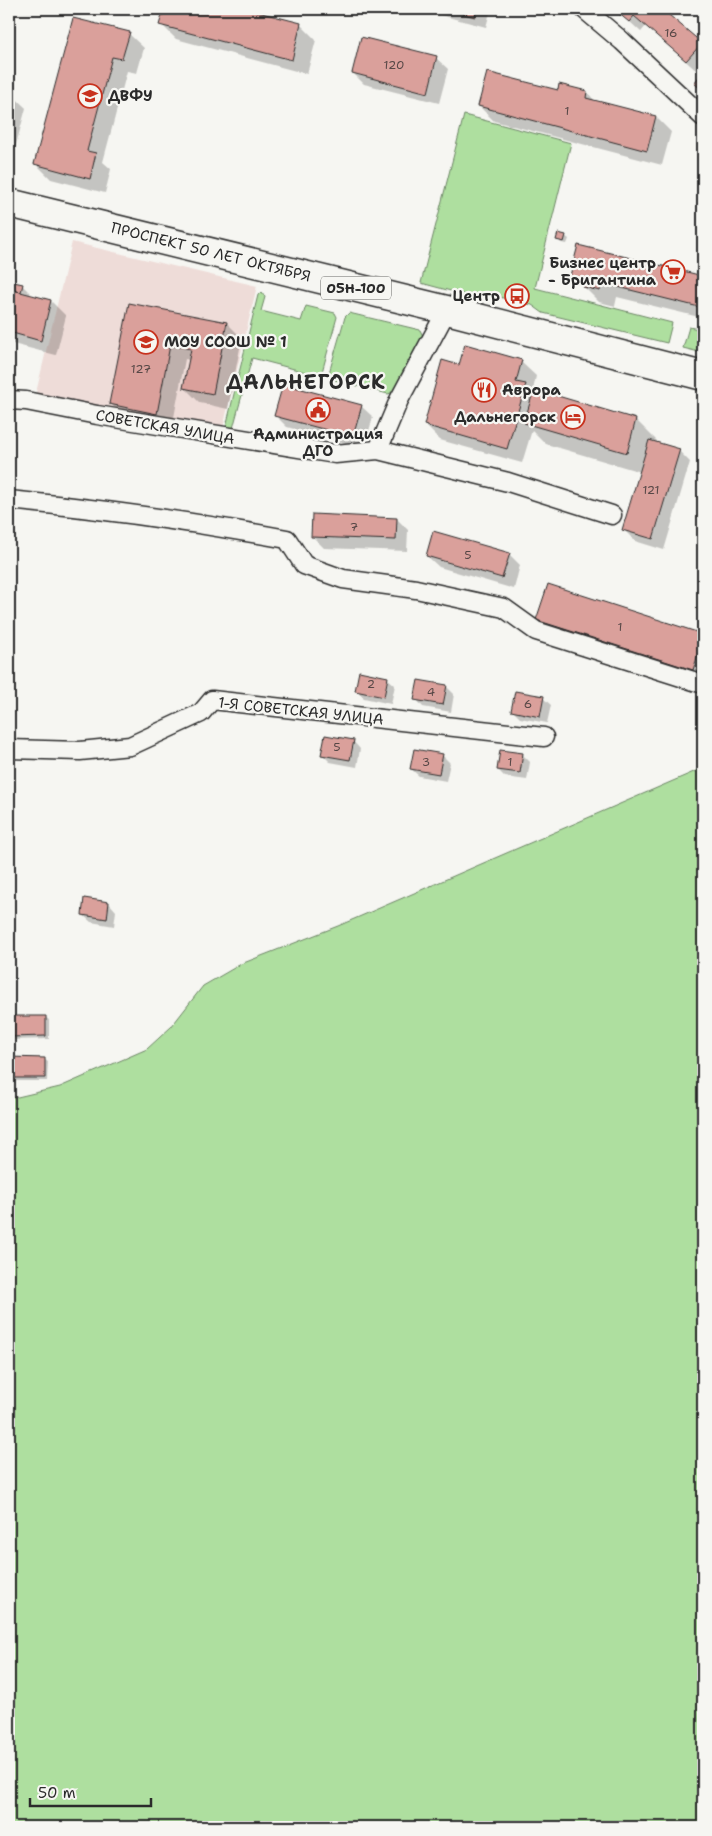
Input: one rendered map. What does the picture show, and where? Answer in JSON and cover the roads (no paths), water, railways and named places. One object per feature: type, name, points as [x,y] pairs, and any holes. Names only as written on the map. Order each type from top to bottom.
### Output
[{"type":"main road","name":"ПРОСПЕКТ 50 ЛЕТ ОКТЯБРЯ","points":[[9,203],[447,310],[703,376]]},
{"type":"street","points":[[584,9],[622,41],[703,117]]},
{"type":"street","points":[[378,450],[400,400],[447,310]]},
{"type":"street","name":"СОВЕТСКАЯ УЛИЦА","points":[[9,400],[26,401],[134,422],[336,454],[378,450],[508,482],[612,515]]},
{"type":"street","points":[[9,500],[82,507],[190,522],[286,539],[304,565],[343,579],[416,589],[504,608],[536,630],[703,684]]},
{"type":"street","name":"1-Я СОВЕТСКАЯ УЛИЦА","points":[[9,749],[80,751],[130,746],[201,713],[212,700],[544,737]]},
{"type":"place","name":"ДВФУ","points":[[90,96]]},
{"type":"place","name":"Бизнес центр - Бригантина","points":[[673,272]]},
{"type":"place","name":"Центр","points":[[517,296]]},
{"type":"place","name":"МОУ СООШ № 1","points":[[146,342]]},
{"type":"place","name":"Аврора","points":[[484,390]]},
{"type":"place","name":"Администрация ДГО","points":[[318,410]]},
{"type":"place","name":"Дальнегорск","points":[[573,417]]},
{"type":"district","name":"ДАЛЬНЕГОРСК","points":[[306,382]]}]
